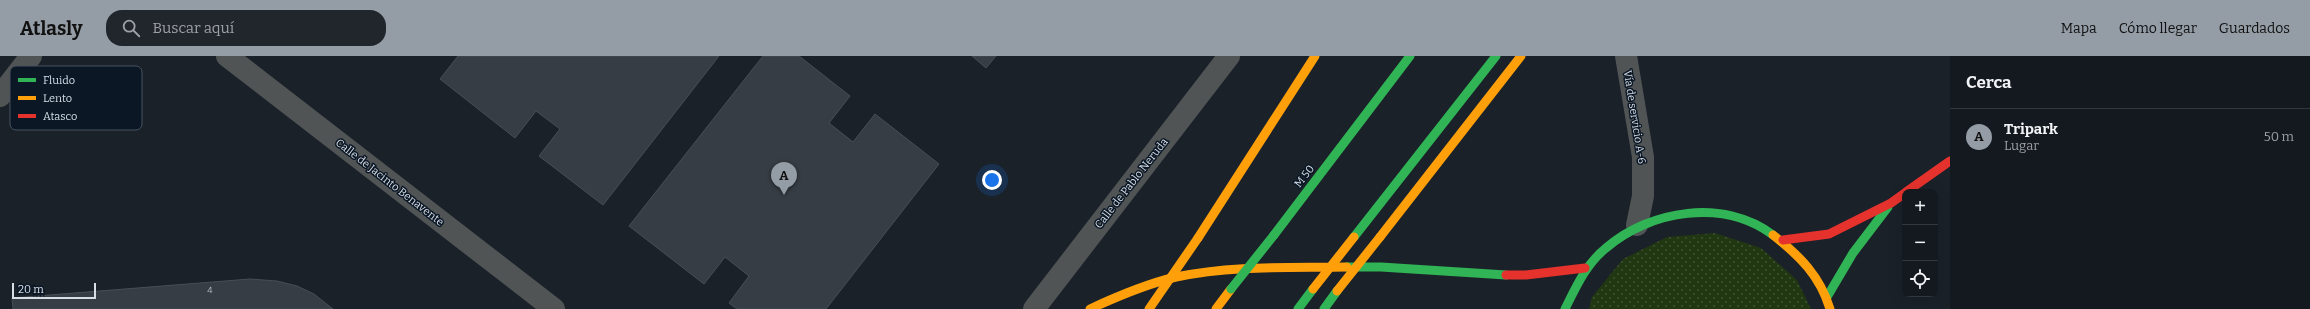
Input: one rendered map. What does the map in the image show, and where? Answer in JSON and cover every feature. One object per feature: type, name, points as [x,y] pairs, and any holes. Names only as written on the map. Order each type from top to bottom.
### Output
[{"type":"main road","points":[[1148,309],[1198,238],[1315,56]]},
{"type":"main road","name":"M 50","points":[[1216,309],[1410,56]]},
{"type":"main road","points":[[1298,309],[1496,56]]},
{"type":"main road","points":[[1324,309],[1522,56]]},
{"type":"main road","points":[[1910,189],[1950,161]]},
{"type":"main road","points":[[1783,240],[1829,234],[1891,203],[1902,195]]},
{"type":"main road","points":[[1827,297],[1854,253],[1891,203]]},
{"type":"main road","points":[[1565,309],[1571,291],[1585,268],[1608,244],[1637,225],[1674,214],[1712,212],[1750,221],[1783,240],[1809,266],[1827,297],[1830,309]]},
{"type":"main road","points":[[1090,309],[1132,290],[1176,277],[1240,268],[1381,267],[1471,274],[1526,275],[1585,268]]},
{"type":"street","points":[[23,66],[31,56]]},
{"type":"street","name":"Calle de Jacinto Benavente","points":[[227,56],[554,309]]},
{"type":"street","name":"Calle de Pablo Neruda","points":[[1034,309],[1229,56]]},
{"type":"street","name":"Vía de servicio A-6","points":[[1626,56],[1643,157],[1643,196],[1637,225]]},
{"type":"street","points":[[0,96],[10,83]]},
{"type":"green space","points":[[1715,233],[1761,248],[1797,280],[1811,309],[1589,309],[1592,297],[1623,259],[1667,237]]},
{"type":"building","points":[[458,56],[719,56],[603,205],[539,156],[560,129],[536,111],[515,138],[440,79]]},
{"type":"building","points":[[763,56],[799,56],[850,96],[829,123],[853,142],[875,114],[939,164],[826,309],[737,309],[729,303],[749,276],[725,257],[704,284],[629,226]]},
{"type":"building","points":[[972,56],[996,56],[986,68]]},
{"type":"building","points":[[250,279],[277,281],[297,286],[314,294],[333,309],[13,309],[12,298]]},
{"type":"traffic: fast","points":[[1274,235],[1410,56]]},
{"type":"traffic: fast","points":[[1354,237],[1496,56]]},
{"type":"traffic: fast","points":[[1827,297],[1853,253],[1888,207]]},
{"type":"traffic: fast","points":[[1565,309],[1582,276],[1599,254],[1624,235],[1665,217],[1688,213],[1710,213],[1732,216],[1754,223],[1773,235]]},
{"type":"traffic: fast","points":[[1231,289],[1274,235]]},
{"type":"traffic: fast","points":[[1347,267],[1381,267],[1506,275]]},
{"type":"traffic: fast","points":[[1298,309],[1313,289]]},
{"type":"traffic: fast","points":[[1324,309],[1337,291]]},
{"type":"traffic: slow","points":[[1198,238],[1315,56]]},
{"type":"traffic: slow","points":[[1380,237],[1521,56]]},
{"type":"traffic: slow","points":[[1773,235],[1792,251],[1815,277],[1821,286],[1830,309]]},
{"type":"traffic: slow","points":[[1313,289],[1354,237]]},
{"type":"traffic: slow","points":[[1337,291],[1380,237]]},
{"type":"traffic: slow","points":[[1149,309],[1198,238]]},
{"type":"traffic: slow","points":[[1090,309],[1154,283],[1197,273],[1261,268],[1347,267]]},
{"type":"traffic: slow","points":[[1216,309],[1231,289]]},
{"type":"traffic: jam","points":[[1910,189],[1950,161]]},
{"type":"traffic: jam","points":[[1783,240],[1829,234],[1891,203],[1902,195]]},
{"type":"traffic: jam","points":[[1506,275],[1526,275],[1585,268]]},
{"type":"place","name":"Tripark","points":[[784,195]]}]
